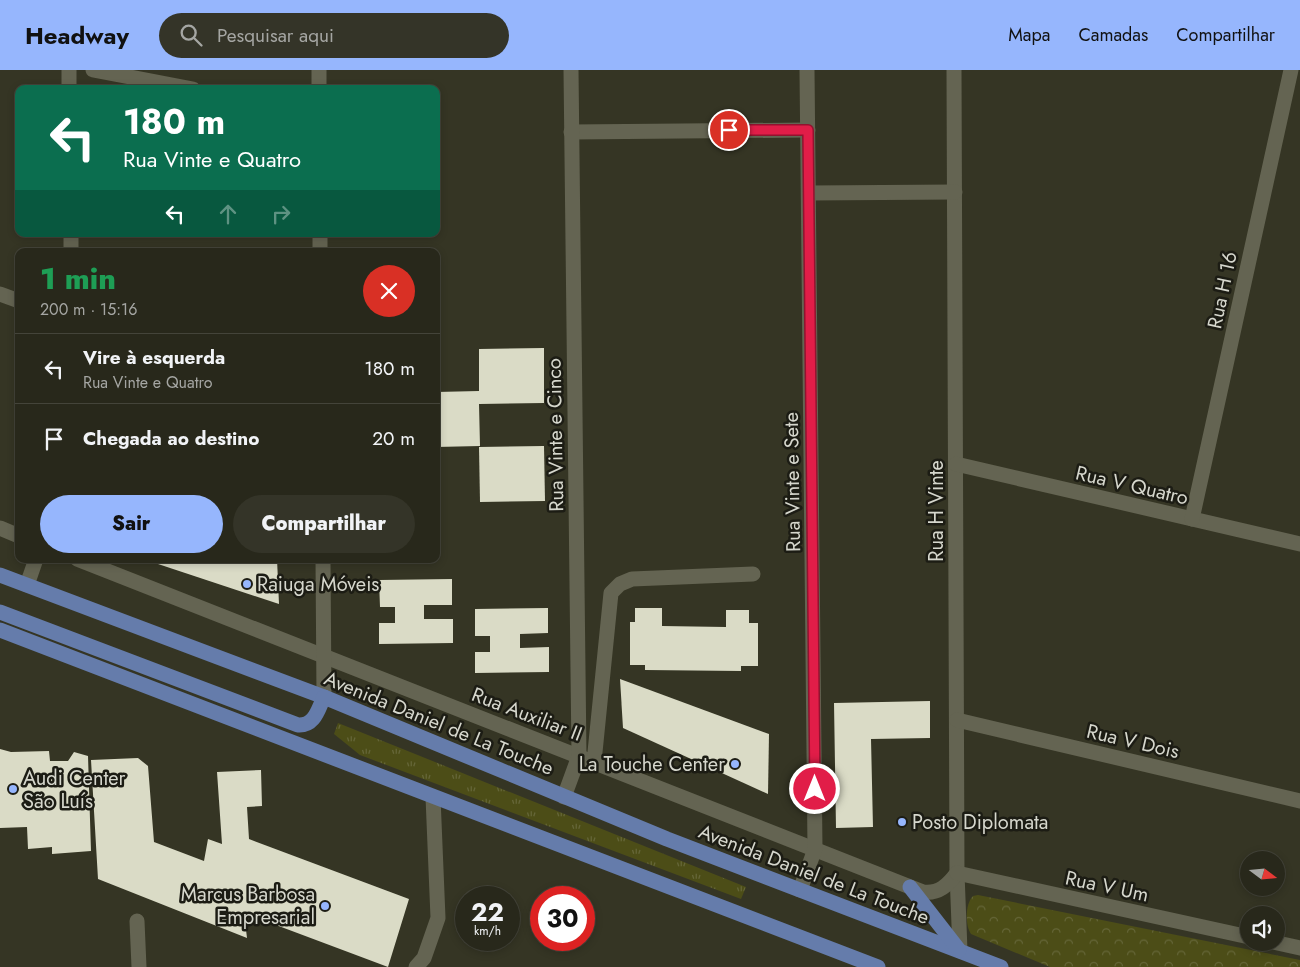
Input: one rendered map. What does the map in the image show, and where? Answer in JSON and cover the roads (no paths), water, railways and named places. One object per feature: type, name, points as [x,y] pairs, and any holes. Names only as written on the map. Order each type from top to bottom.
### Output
[{"type":"main road","name":"Avenida Daniel de La Touche","points":[[0,575],[324,697],[564,797],[1001,967]]},
{"type":"main road","points":[[0,612],[298,725],[304,725],[313,720],[324,697]]},
{"type":"main road","points":[[0,630],[878,967]]},
{"type":"main road","points":[[910,887],[960,951]]},
{"type":"street","points":[[69,70],[69,85]]},
{"type":"street","points":[[93,70],[172,85]]},
{"type":"street","points":[[318,70],[319,85]]},
{"type":"street","name":"Rua Vinte e Cinco","points":[[564,797],[579,756],[571,70]]},
{"type":"street","name":"Rua Vinte e Sete","points":[[800,890],[815,849],[808,70]]},
{"type":"street","name":"Rua H Vinte","points":[[954,70],[957,873],[960,951]]},
{"type":"street","name":"Rua H 16","points":[[1192,519],[1291,70]]},
{"type":"street","points":[[571,132],[808,130]]},
{"type":"street","points":[[809,193],[955,192]]},
{"type":"street","points":[[0,294],[15,300]]},
{"type":"street","name":"Rua V Quatro","points":[[956,464],[1300,544]]},
{"type":"street","points":[[0,528],[15,534]]},
{"type":"street","points":[[27,585],[35,563]]},
{"type":"street","name":"Rua Auxiliar II","points":[[88,563],[923,892],[936,892],[949,884],[957,873]]},
{"type":"street","points":[[322,563],[324,697]]},
{"type":"street","points":[[594,762],[611,593],[620,584],[632,579],[753,574]]},
{"type":"street","name":"Rua V Dois","points":[[957,720],[1300,801]]},
{"type":"street","points":[[416,967],[424,958],[438,918],[433,797]]},
{"type":"street","name":"Rua V Um","points":[[957,873],[1240,935]]},
{"type":"street","points":[[137,921],[139,967]]},
{"type":"street","points":[[1285,945],[1300,948]]},
{"type":"place","name":"Raiuga Móveis","points":[[247,584]]},
{"type":"place","name":"La Touche Center","points":[[735,764]]},
{"type":"place","name":"Audi Center São Luís","points":[[13,789]]},
{"type":"place","name":"Posto Diplomata","points":[[902,822]]},
{"type":"place","name":"Marcus Barbosa Empresarial","points":[[325,906]]}]
